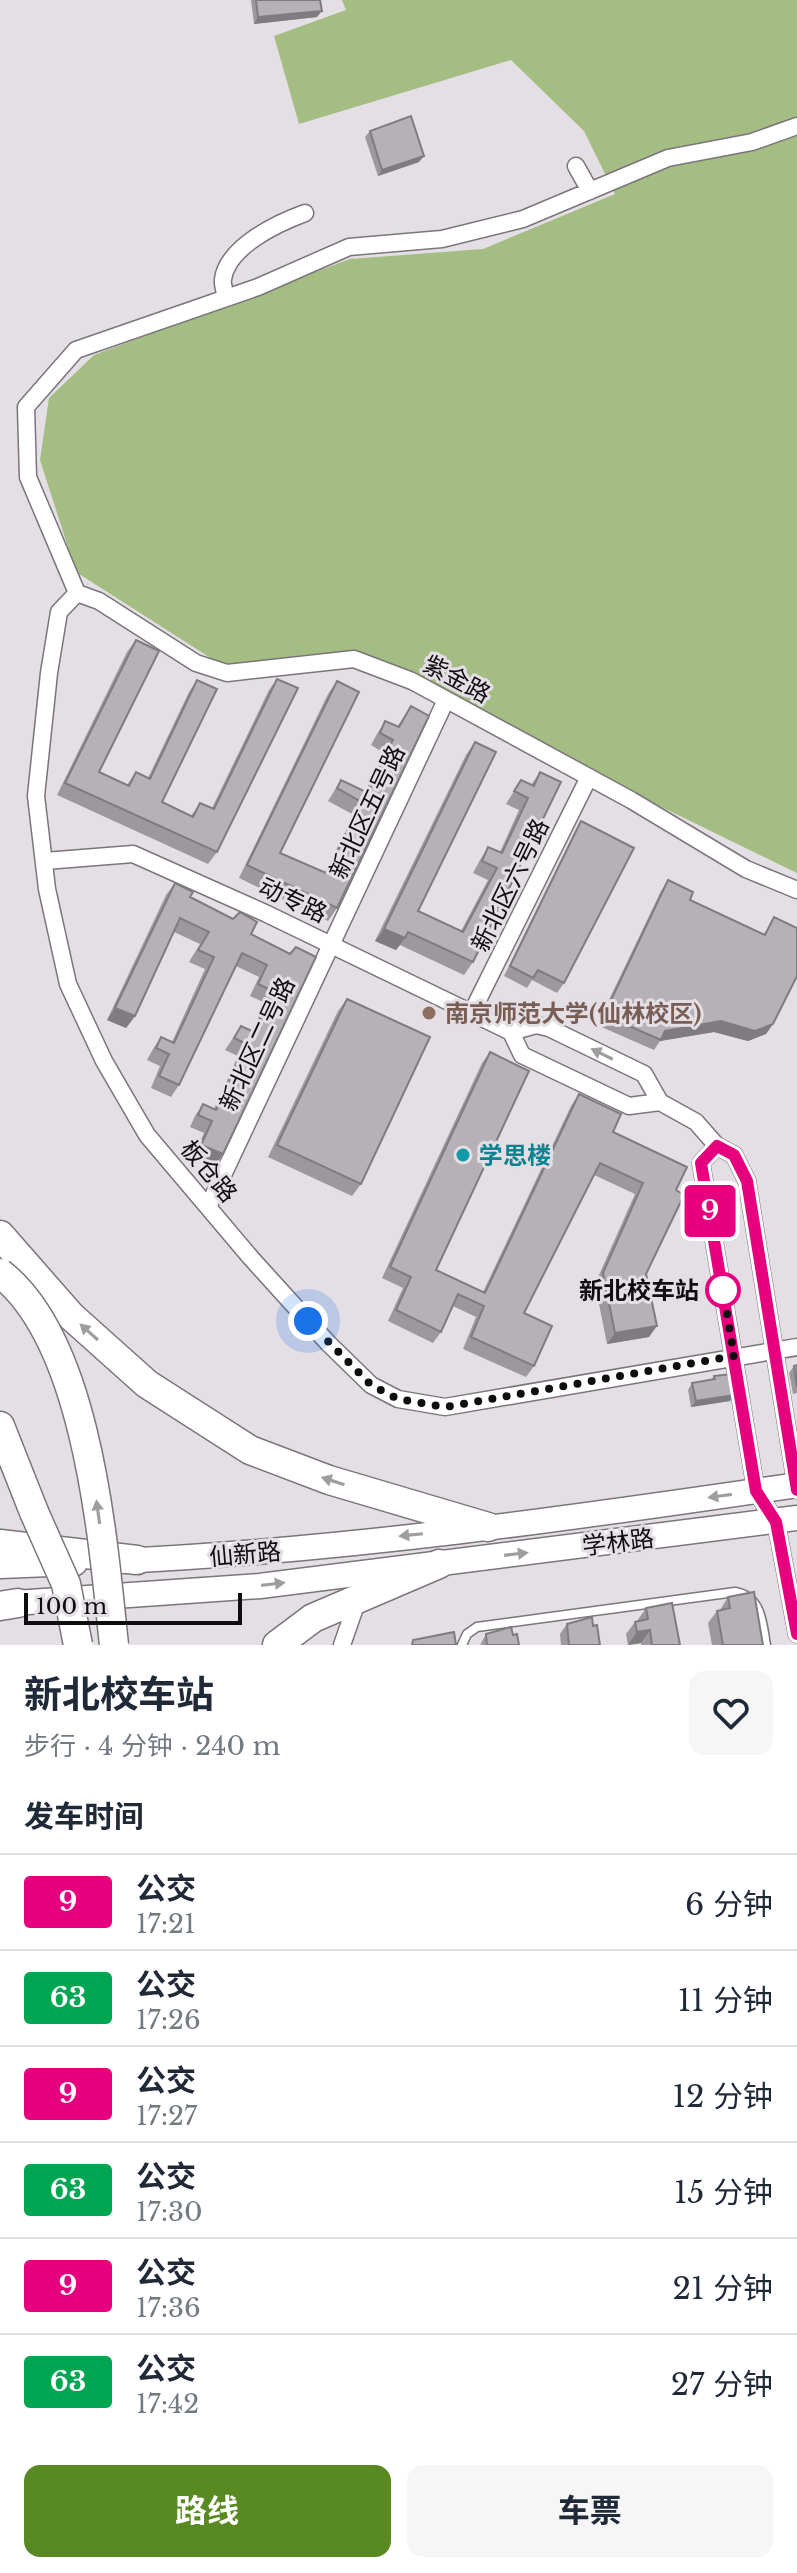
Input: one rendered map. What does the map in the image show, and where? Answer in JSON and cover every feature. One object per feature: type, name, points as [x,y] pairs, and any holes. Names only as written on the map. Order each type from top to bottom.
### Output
[{"type":"highway","points":[[0,1235],[71,1316],[147,1384],[250,1450],[329,1480],[488,1527]]},
{"type":"highway","points":[[1,1273],[41,1319],[68,1385],[86,1443],[93,1473],[114,1645]]},
{"type":"highway","points":[[0,1426],[66,1584],[78,1645]]},
{"type":"highway","points":[[0,1544],[137,1560]]},
{"type":"highway","points":[[277,1645],[313,1618],[439,1564]]},
{"type":"main road","name":"学林路","points":[[488,1527],[796,1487]]},
{"type":"main road","name":"学林路","points":[[439,1564],[787,1520]]},
{"type":"main road","name":"仙新路","points":[[0,1566],[263,1553],[488,1527]]},
{"type":"main road","name":"仙新路","points":[[6,1604],[260,1586],[439,1564]]},
{"type":"street","points":[[77,593],[28,477],[26,407],[76,350],[258,287],[349,247],[442,239],[523,219],[668,158],[752,142],[797,126]]},
{"type":"street","points":[[576,166],[590,191]]},
{"type":"street","points":[[226,298],[222,279],[232,258],[271,225],[305,213]]},
{"type":"street","name":"紫金路","points":[[77,593],[99,601],[196,663],[227,673],[354,659],[412,681],[589,777],[746,869],[797,890]]},
{"type":"street","name":"板仓路","points":[[77,593],[59,612],[36,796],[47,889],[68,984],[104,1061],[147,1135],[208,1207],[328,1343],[371,1385],[398,1399],[445,1407],[734,1356]]},
{"type":"street","name":"新北区五号路","points":[[330,944],[446,700]]},
{"type":"street","name":"新北区六号路","points":[[472,1012],[589,777]]},
{"type":"street","name":"动专路","points":[[45,861],[133,854],[330,944],[511,1032]]},
{"type":"street","name":"新北区二号路","points":[[208,1207],[330,944]]},
{"type":"street","points":[[660,1102],[629,1106],[522,1055],[511,1032],[536,1025],[549,1028],[644,1074],[660,1102],[696,1122],[717,1146],[734,1155],[747,1181],[796,1487]]},
{"type":"street","points":[[717,1146],[701,1163],[756,1491],[787,1520],[797,1634]]},
{"type":"street","points":[[734,1356],[797,1347]]},
{"type":"street","points":[[342,1645],[358,1599]]},
{"type":"lane","points":[[462,1645],[467,1634],[477,1627],[735,1592],[747,1595],[756,1604],[766,1645]]},
{"type":"green space","points":[[342,0],[797,0],[797,873],[352,656],[220,664],[76,572],[40,460],[49,398],[94,355],[350,259],[483,249],[615,194],[584,131],[511,60],[299,124],[274,36],[346,10]]},
{"type":"building","points":[[256,0],[320,0],[322,11],[258,17]]},
{"type":"building","points":[[411,116],[424,156],[382,170],[370,131]]},
{"type":"building","points":[[136,640],[159,651],[99,772],[129,786],[136,772],[150,779],[197,680],[217,689],[162,802],[193,817],[200,803],[214,809],[277,679],[298,688],[217,852],[65,783]]},
{"type":"building","points":[[337,681],[359,692],[280,853],[326,873],[363,803],[337,788],[341,780],[368,793],[393,740],[380,733],[385,721],[399,727],[411,706],[429,716],[337,908],[247,865]]},
{"type":"building","points":[[475,742],[496,752],[418,911],[463,932],[497,868],[482,861],[488,847],[502,853],[528,798],[514,791],[521,780],[534,786],[540,772],[561,782],[473,962],[408,932],[405,938],[384,929]]},
{"type":"building","points":[[581,821],[634,848],[564,983],[538,970],[533,978],[510,966]]},
{"type":"building","points":[[668,880],[693,892],[690,900],[765,935],[774,917],[797,928],[797,976],[773,1024],[755,1031],[721,1021],[665,1031],[661,1040],[604,1015]]},
{"type":"building","points":[[175,883],[193,892],[190,897],[233,919],[240,912],[257,922],[251,934],[290,954],[296,947],[316,957],[223,1154],[201,1145],[212,1121],[198,1115],[203,1104],[216,1110],[247,1044],[234,1038],[241,1026],[254,1032],[273,991],[258,984],[267,965],[242,953],[179,1085],[159,1076],[169,1054],[156,1048],[161,1037],[174,1043],[214,957],[198,950],[209,932],[180,918],[135,1016],[115,1008]]},
{"type":"building","points":[[347,999],[430,1037],[361,1184],[277,1145]]},
{"type":"building","points":[[490,1052],[529,1071],[436,1270],[485,1293],[579,1094],[621,1114],[613,1132],[687,1167],[676,1190],[684,1195],[646,1274],[657,1326],[615,1333],[603,1273],[643,1183],[600,1163],[524,1313],[552,1326],[534,1366],[471,1337],[484,1306],[458,1294],[441,1332],[396,1310],[411,1277],[390,1267]]},
{"type":"building","points":[[731,1374],[734,1395],[696,1401],[692,1383]]},
{"type":"building","points":[[754,1592],[763,1645],[723,1645],[717,1611],[730,1608],[728,1597]]},
{"type":"building","points":[[672,1603],[680,1645],[652,1645],[650,1630],[637,1632],[635,1622],[648,1619],[646,1608]]},
{"type":"building","points":[[592,1617],[593,1626],[597,1625],[600,1645],[569,1645],[567,1624]]},
{"type":"building","points":[[511,1627],[513,1635],[517,1634],[519,1645],[487,1645],[486,1634]]},
{"type":"building","points":[[454,1632],[456,1645],[412,1645],[413,1640]]},
{"type":"bus line","name":"9","points":[[797,1490],[747,1181],[734,1155],[717,1146],[701,1163],[756,1491],[776,1522],[797,1634]]},
{"type":"place","name":"南京师范大学(仙林校区)","points":[[429,1013]]},
{"type":"place","name":"学思楼","points":[[463,1155]]},
{"type":"place","name":"新北校车站","points":[[723,1290]]},
{"type":"route","points":[[308,1321],[371,1385],[398,1399],[445,1407],[734,1356],[723,1290]]}]
